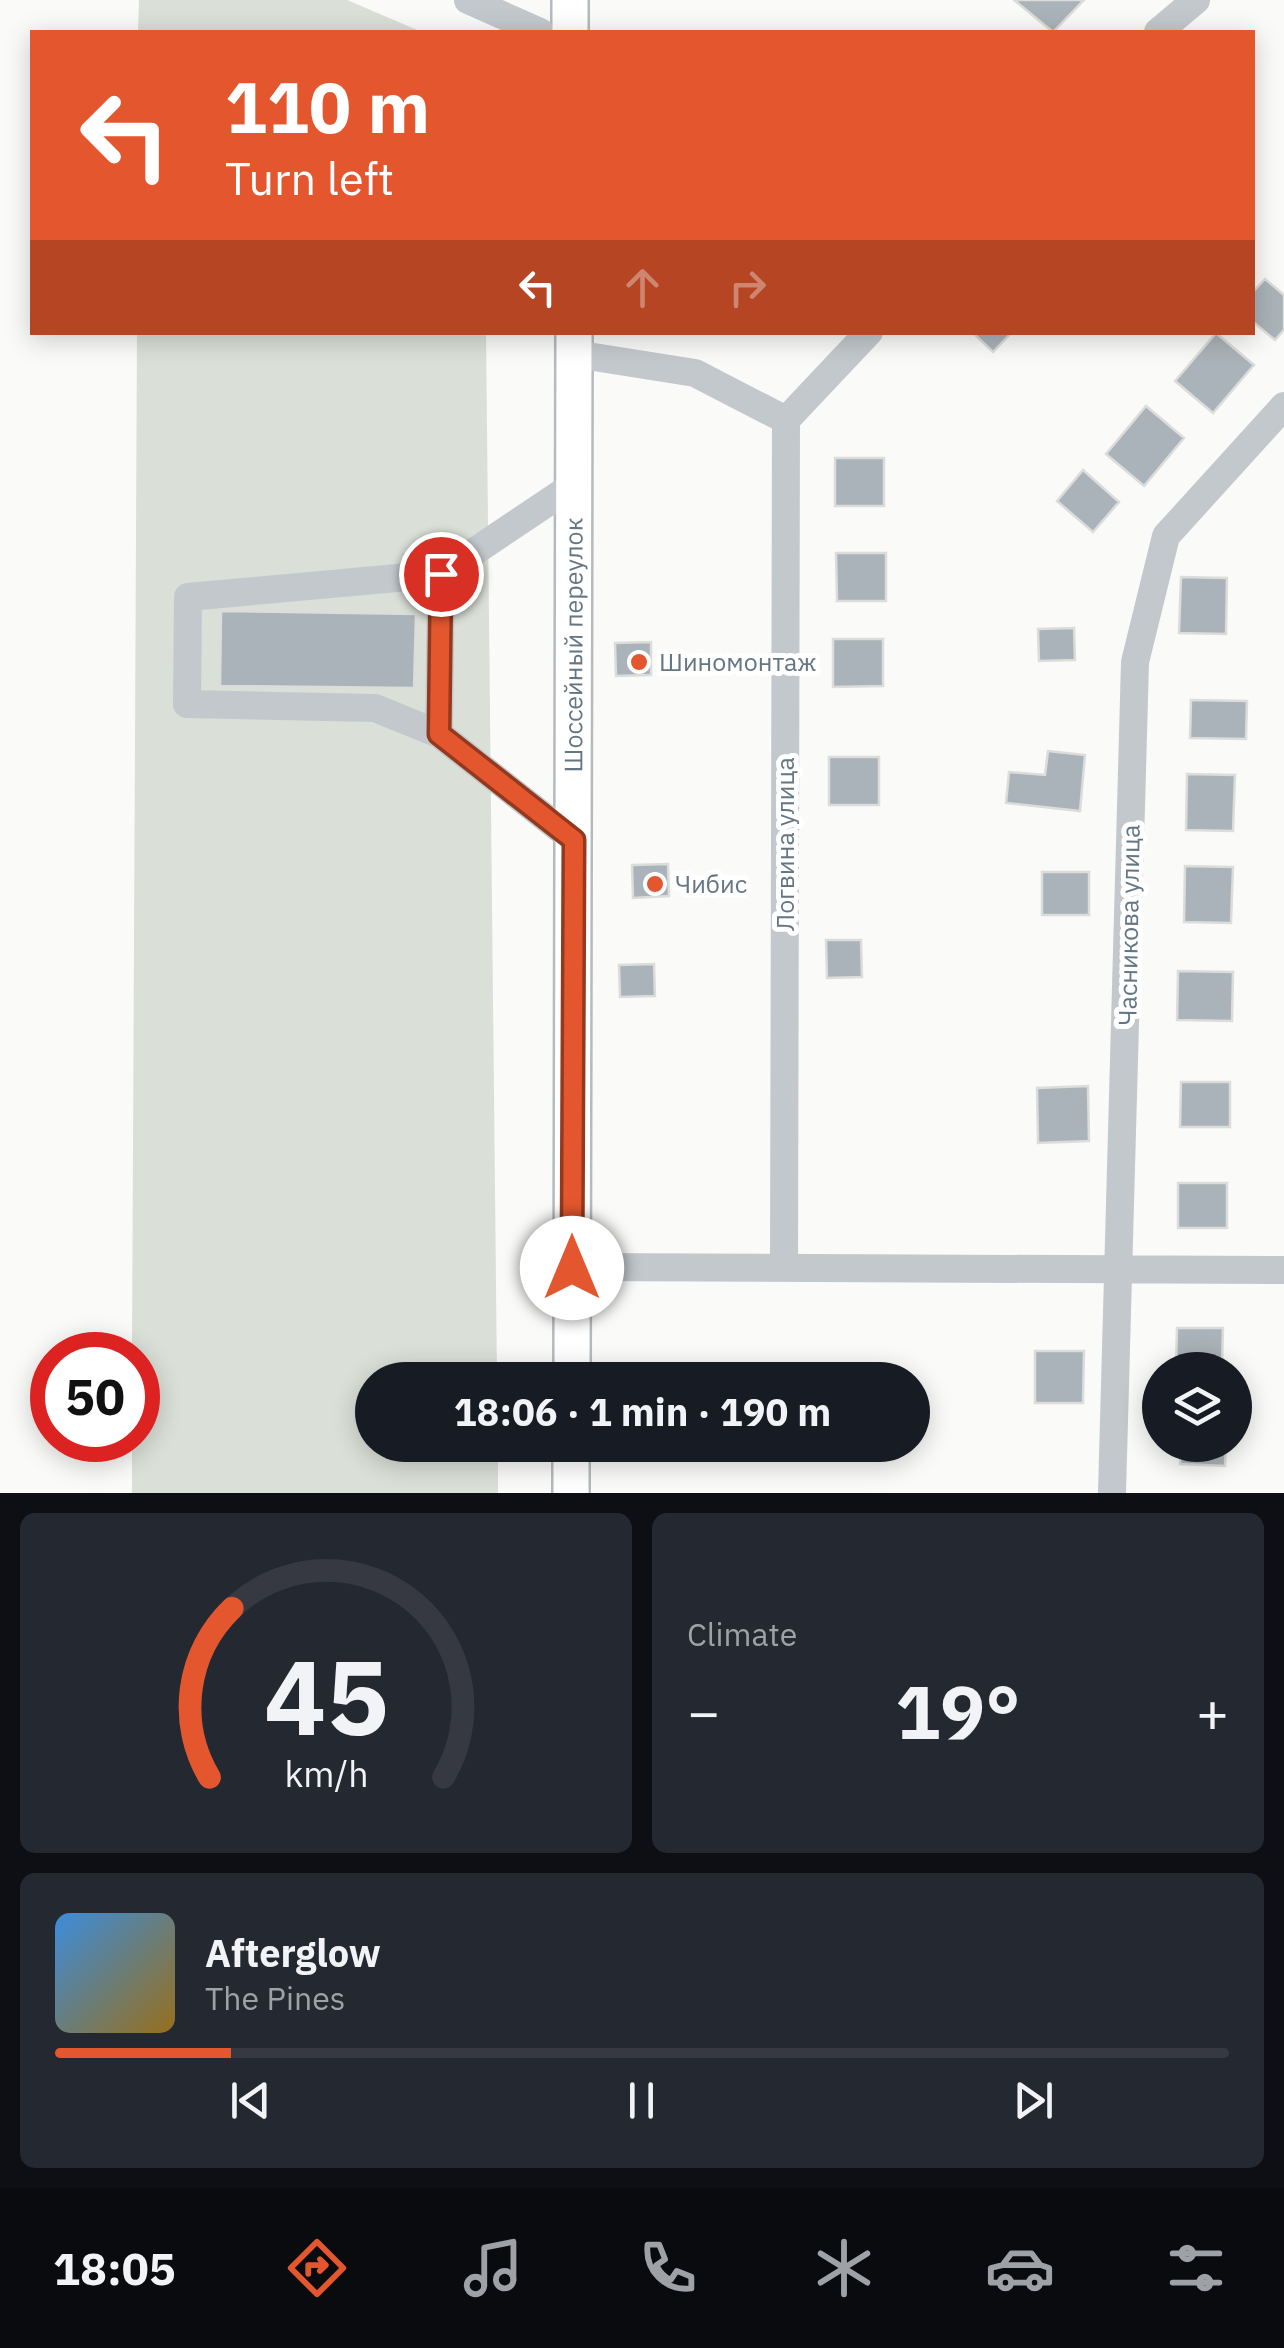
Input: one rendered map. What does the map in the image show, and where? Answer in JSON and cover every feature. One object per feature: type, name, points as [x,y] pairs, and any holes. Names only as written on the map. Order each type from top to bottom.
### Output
[{"type":"main road","points":[[570,0],[570,30]]},
{"type":"main road","name":"Шоссейный переулок","points":[[572,1362],[575,343]]},
{"type":"main road","points":[[571,1462],[571,1493]]},
{"type":"street","points":[[468,0],[536,30]]},
{"type":"street","points":[[1160,30],[1196,0]]},
{"type":"street","points":[[575,343],[695,373],[786,420],[866,335]]},
{"type":"street","name":"Часникова улица","points":[[1112,1493],[1135,662],[1166,536],[1284,406]]},
{"type":"street","name":"Логвина улица","points":[[784,1267],[786,420]]},
{"type":"street","points":[[574,484],[441,574],[188,597],[186,704],[375,708],[439,734],[574,840]]},
{"type":"street","points":[[439,734],[441,574]]},
{"type":"street","points":[[572,1268],[1284,1270]]},
{"type":"shaded area","points":[[139,0],[347,0],[417,30],[138,30]]},
{"type":"shaded area","points":[[137,335],[486,335],[497,1362],[355,1362],[355,1462],[498,1462],[498,1493],[132,1493],[132,1462],[160,1462],[160,1332],[132,1332]]},
{"type":"building","points":[[1014,0],[1084,0],[1051,30]]},
{"type":"building","points":[[1265,279],[1284,295],[1284,330],[1275,340],[1255,323],[1255,290]]},
{"type":"building","points":[[975,335],[1009,335],[993,352]]},
{"type":"building","points":[[1214,335],[1254,365],[1213,413],[1175,381]]},
{"type":"building","points":[[1146,406],[1184,438],[1144,486],[1106,454]]},
{"type":"building","points":[[835,458],[884,458],[884,506],[835,506]]},
{"type":"building","points":[[1083,470],[1119,502],[1093,532],[1057,501]]},
{"type":"building","points":[[836,553],[886,553],[886,601],[837,601]]},
{"type":"building","points":[[1181,577],[1227,578],[1226,634],[1179,633]]},
{"type":"building","points":[[221,611],[416,614],[414,688],[220,686]]},
{"type":"building","points":[[1074,628],[1075,660],[1039,661],[1038,629]]},
{"type":"building","points":[[833,639],[883,639],[883,686],[833,687]]},
{"type":"building","points":[[651,642],[651,675],[616,676],[615,643]]},
{"type":"building","points":[[1191,700],[1247,701],[1246,739],[1190,738]]},
{"type":"building","points":[[1048,751],[1085,755],[1080,811],[1006,803],[1009,772],[1045,775]]},
{"type":"building","points":[[829,757],[879,757],[879,805],[829,805]]},
{"type":"building","points":[[1187,774],[1235,775],[1233,831],[1186,830]]},
{"type":"building","points":[[668,864],[669,896],[633,898],[632,865]]},
{"type":"building","points":[[1185,866],[1233,867],[1231,923],[1184,922]]},
{"type":"building","points":[[1042,872],[1089,872],[1089,915],[1042,915]]},
{"type":"building","points":[[826,940],[861,940],[862,977],[827,978]]},
{"type":"building","points":[[654,964],[655,996],[620,997],[619,965]]},
{"type":"building","points":[[1178,971],[1233,972],[1232,1021],[1177,1020]]},
{"type":"building","points":[[1181,1082],[1230,1082],[1230,1127],[1180,1127]]},
{"type":"building","points":[[1088,1086],[1089,1141],[1038,1143],[1037,1088]]},
{"type":"building","points":[[1178,1183],[1227,1183],[1227,1228],[1178,1228]]},
{"type":"building","points":[[1177,1328],[1223,1328],[1222,1352],[1176,1352]]},
{"type":"building","points":[[1035,1351],[1084,1351],[1083,1403],[1035,1403]]},
{"type":"building","points":[[1180,1462],[1225,1462],[1225,1466]]},
{"type":"place","name":"Шиномонтаж","points":[[639,662]]},
{"type":"place","name":"Чибис","points":[[655,884]]},
{"type":"route","points":[[441,574],[439,734],[574,840],[572,1268]]}]
